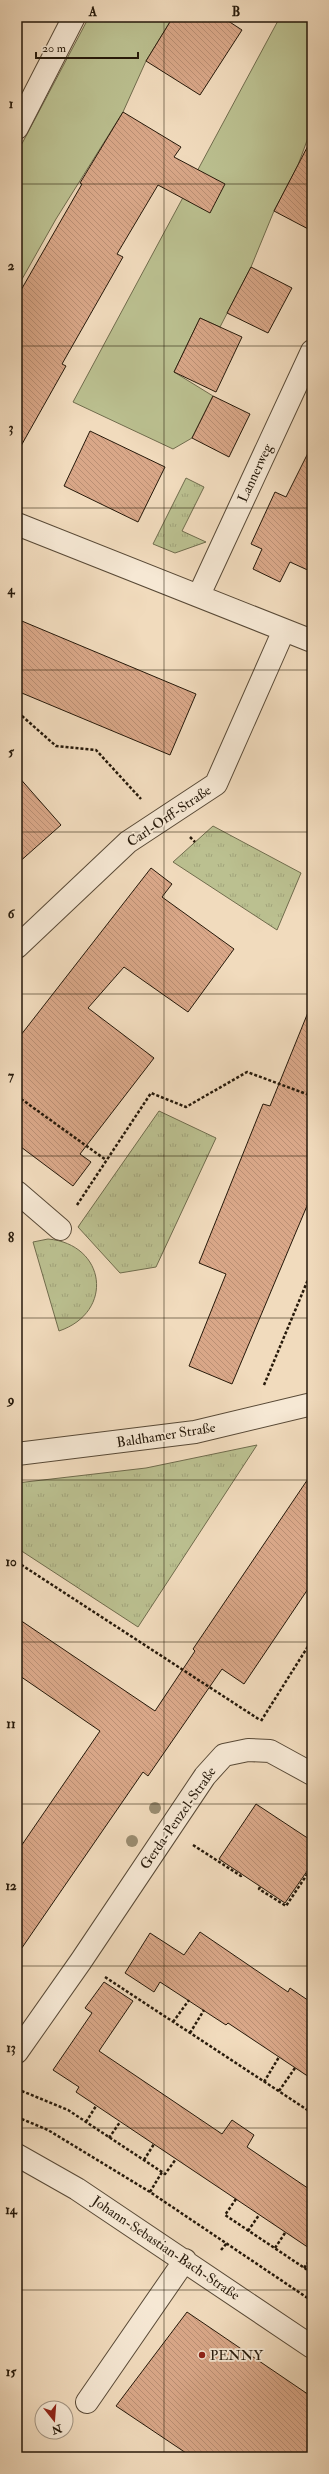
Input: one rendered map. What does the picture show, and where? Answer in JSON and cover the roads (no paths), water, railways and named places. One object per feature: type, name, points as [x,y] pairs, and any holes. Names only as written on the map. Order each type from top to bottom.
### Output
[{"type":"street","points":[[17,128],[74,17]]},
{"type":"street","name":"Lannerweg","points":[[199,595],[312,351]]},
{"type":"street","points":[[17,524],[312,641]]},
{"type":"street","name":"Carl-Orff-Straße","points":[[17,947],[128,842],[216,784],[284,630]]},
{"type":"street","points":[[17,1192],[60,1229]]},
{"type":"street","name":"Baldhamer Straße","points":[[17,1454],[195,1432],[312,1404]]},
{"type":"street","name":"Gerda-Penzel-Straße","points":[[17,2052],[23,2033],[81,1962],[205,1776],[224,1755],[248,1750],[270,1751],[312,1774]]},
{"type":"street","name":"Johann-Sebastian-Bach-Straße","points":[[17,2155],[77,2189],[185,2260],[312,2347]]},
{"type":"street","points":[[87,2402],[185,2260]]},
{"type":"place","name":"PENNY","points":[[202,2355]]}]
